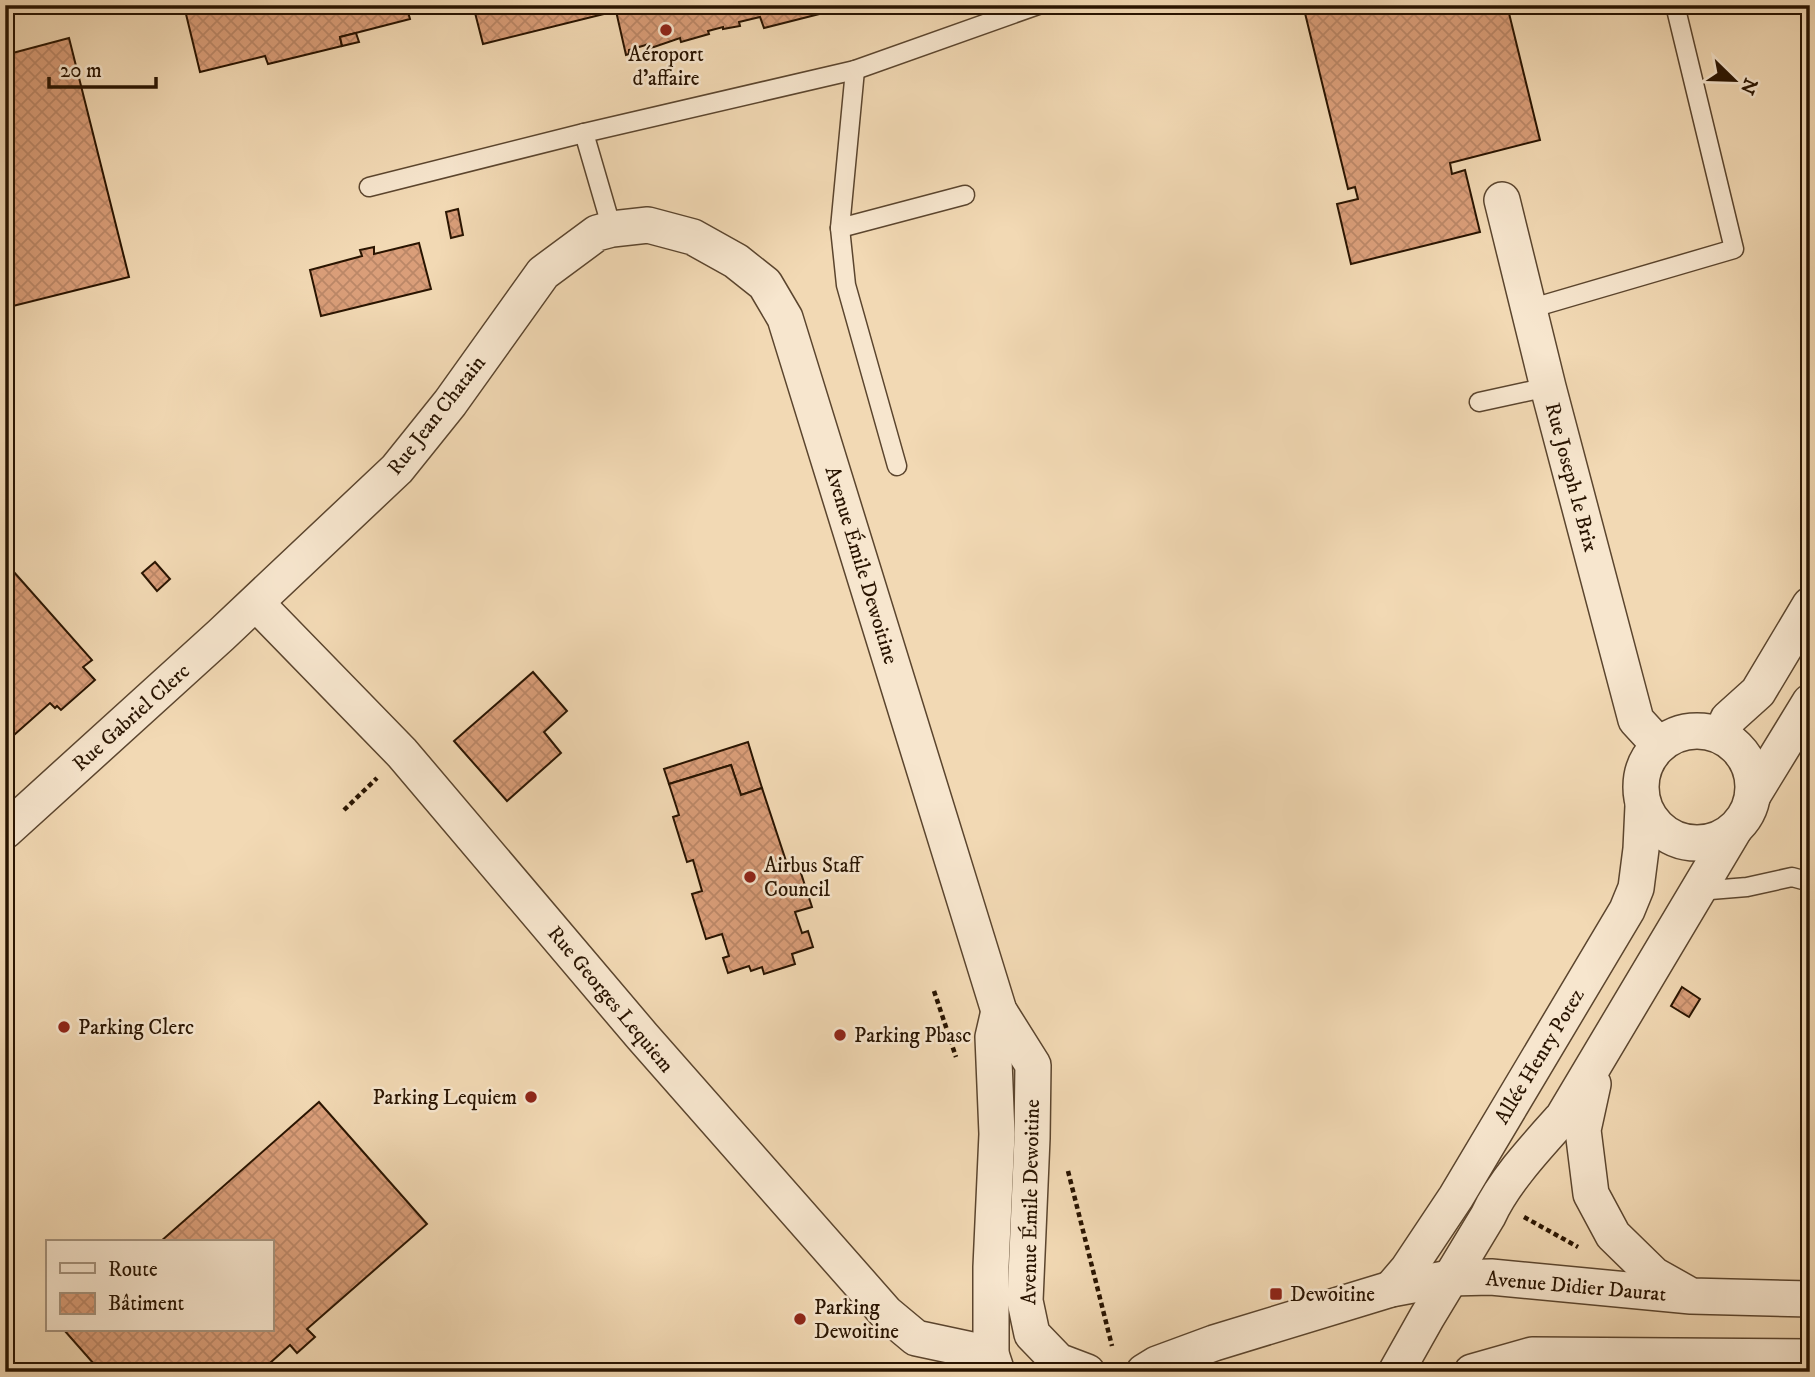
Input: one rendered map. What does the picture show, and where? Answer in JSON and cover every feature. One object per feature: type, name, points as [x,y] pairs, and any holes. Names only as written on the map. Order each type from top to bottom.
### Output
[{"type":"street","name":"Rue Joseph le Brix","points":[[1502,200],[1548,387],[1636,720],[1659,745]]},
{"type":"street","name":"Avenue Émile Dewoitine","points":[[612,229],[648,225],[693,237],[736,261],[765,285],[785,318],[999,1011],[1033,1065],[1025,1301],[1032,1334],[1058,1361],[1100,1362]]},
{"type":"street","name":"Rue Jean Chatain","points":[[256,603],[397,469],[450,403],[543,273],[597,233],[612,229]]},
{"type":"street","name":"Rue Georges Lequiem","points":[[256,603],[402,753],[642,1036],[886,1313],[916,1338],[994,1363]]},
{"type":"street","name":"Rue Gabriel Clerc","points":[[5,831],[256,603]]},
{"type":"street","points":[[1722,736],[1728,719],[1758,692],[1810,605]]},
{"type":"street","points":[[1753,795],[1806,715]]},
{"type":"street","points":[[1396,1372],[1488,1216],[1495,1199],[1563,1117],[1734,830],[1748,813],[1753,795],[1753,778],[1747,761],[1737,747],[1722,736],[1706,731],[1673,735],[1659,745],[1646,762],[1640,784],[1643,806],[1654,825],[1671,839],[1693,845],[1715,841],[1734,830]]},
{"type":"street","name":"Allée Henry Potez","points":[[1391,1289],[1408,1269],[1456,1197],[1627,910],[1636,888],[1643,806]]},
{"type":"street","name":"Avenue Émile Dewoitine","points":[[994,1363],[991,1267],[997,1134],[993,1037],[999,1011]]},
{"type":"street","points":[[1599,1056],[1583,1130],[1591,1194],[1613,1235],[1654,1275],[1691,1296]]},
{"type":"street","name":"Avenue Didier Daurat","points":[[1144,1372],[1157,1364],[1214,1343],[1391,1289],[1450,1278],[1491,1277],[1691,1296],[1810,1299]]},
{"type":"street","points":[[1472,1372],[1532,1354],[1810,1357]]},
{"type":"lane","points":[[369,187],[584,133],[855,70],[1038,5]]},
{"type":"lane","points":[[1530,309],[1734,249],[1675,5]]},
{"type":"lane","points":[[855,70],[840,228],[846,285],[897,466]]},
{"type":"lane","points":[[584,133],[612,229]]},
{"type":"lane","points":[[840,228],[965,195]]},
{"type":"lane","points":[[1479,402],[1548,387]]},
{"type":"lane","points":[[1698,891],[1747,887],[1792,877],[1810,883]]},
{"type":"path","points":[[344,810],[402,753]]},
{"type":"path","points":[[1067,1166],[1100,1362]]},
{"type":"building","points":[[205,5],[406,5],[410,19],[340,37],[342,46],[268,64],[265,56],[200,72],[185,10]]},
{"type":"building","name":"Aéroport d'affaire","points":[[473,5],[855,5],[764,28],[760,17],[739,22],[740,26],[708,31],[709,34],[681,42],[680,38],[651,48],[649,44],[629,50],[626,55],[616,11],[483,44]]},
{"type":"building","points":[[1303,5],[1507,5],[1540,140],[1450,163],[1452,174],[1465,170],[1480,232],[1351,264],[1337,204],[1358,199],[1355,187],[1348,189]]},
{"type":"building","points":[[356,33],[359,42],[342,46],[340,37]]},
{"type":"building","points":[[69,38],[129,277],[5,308],[5,55]]},
{"type":"building","points":[[458,209],[463,235],[451,238],[446,212]]},
{"type":"building","points":[[419,243],[431,289],[321,316],[310,270],[362,256],[360,250],[374,247],[374,254]]},
{"type":"building","points":[[5,562],[92,660],[83,667],[95,680],[61,710],[50,703],[5,743]]},
{"type":"building","points":[[155,562],[170,579],[157,591],[142,573]]},
{"type":"building","points":[[533,672],[567,711],[544,732],[561,753],[507,801],[454,741]]},
{"type":"building","points":[[748,742],[762,788],[741,795],[731,765],[669,784],[664,769]]},
{"type":"building","name":"Airbus Staff Council","points":[[731,765],[741,795],[762,788],[787,864],[797,861],[812,907],[795,912],[802,933],[808,931],[813,947],[792,954],[795,964],[764,974],[762,967],[751,971],[749,966],[728,973],[723,958],[729,956],[722,934],[706,939],[692,894],[702,891],[693,860],[687,862],[673,817],[679,815],[669,784]]},
{"type":"building","points":[[1682,987],[1700,999],[1689,1017],[1671,1006]]},
{"type":"building","points":[[319,1102],[427,1224],[307,1329],[315,1337],[297,1353],[290,1345],[260,1372],[101,1372],[66,1332],[273,1332],[273,1240],[162,1240]]},
{"type":"place","name":"Aéroport d'affaire","points":[[666,30]]},
{"type":"place","name":"Airbus Staff Council","points":[[750,877]]},
{"type":"place","name":"Parking Clerc","points":[[64,1027]]},
{"type":"place","name":"Parking Pbasc","points":[[840,1035]]},
{"type":"place","name":"Parking Lequiem","points":[[531,1097]]},
{"type":"place","name":"Dewoitine","points":[[1276,1294]]},
{"type":"place","name":"Parking Dewoitine","points":[[800,1319]]}]
